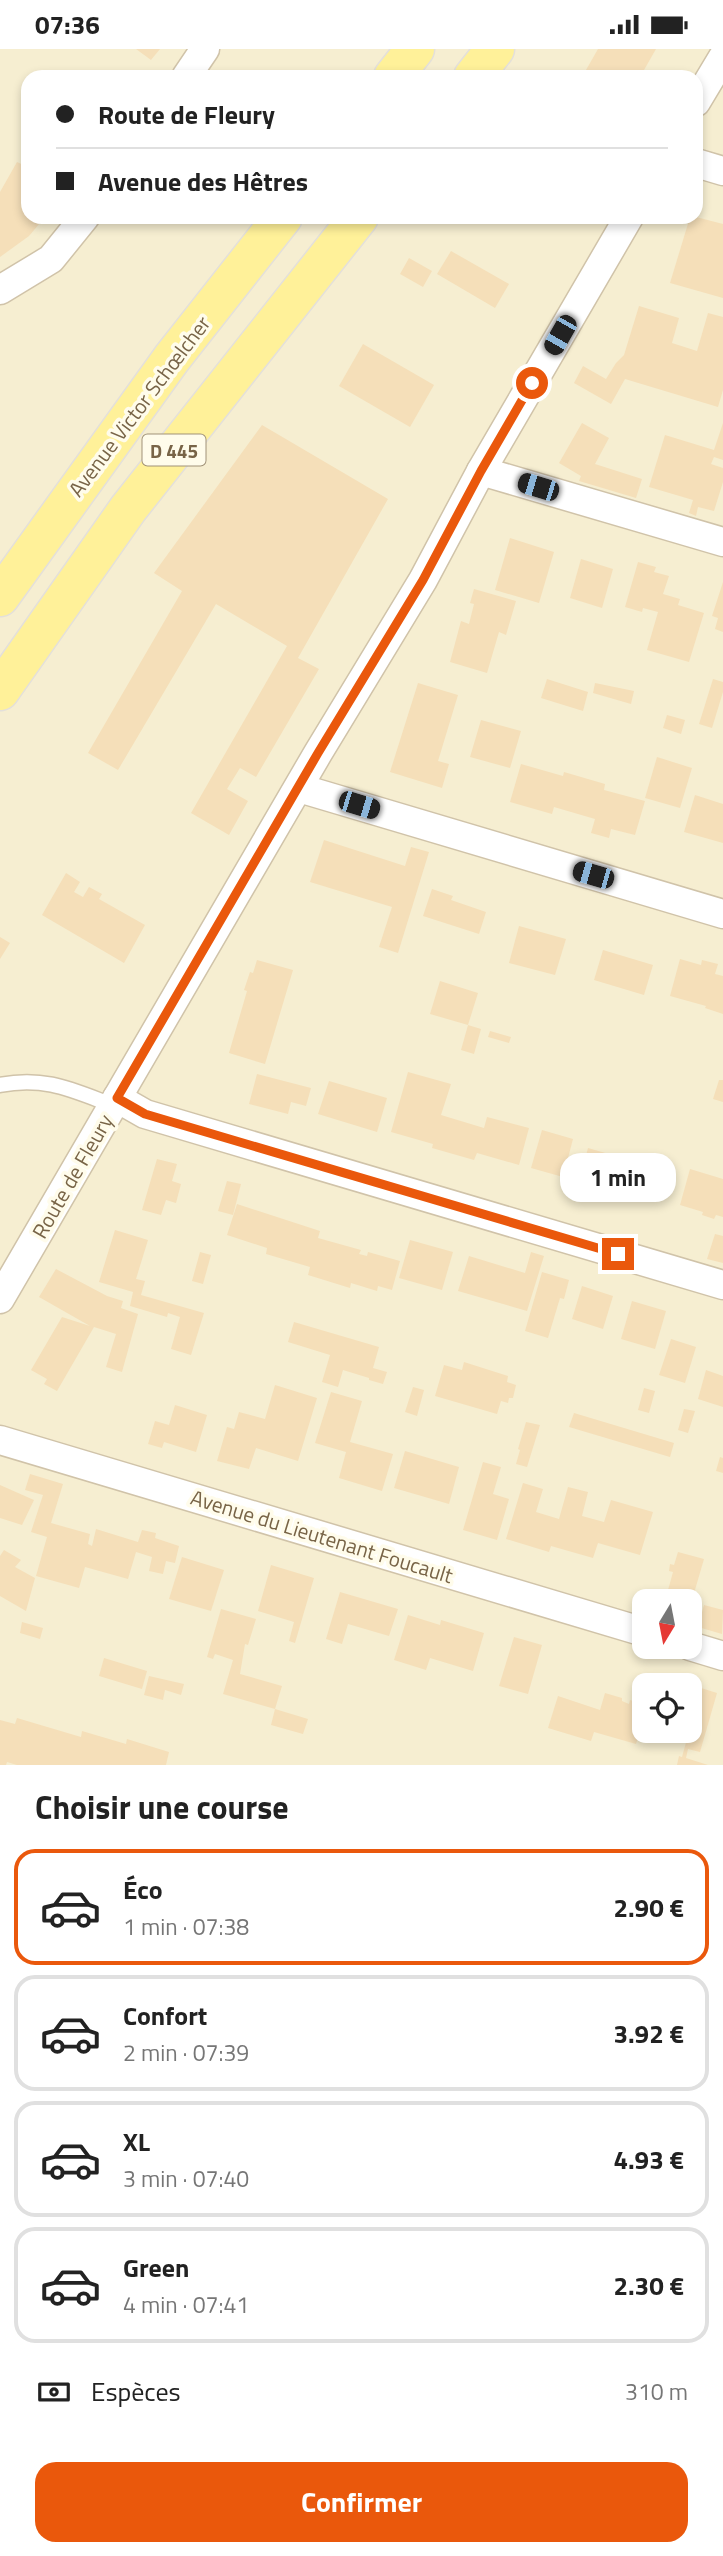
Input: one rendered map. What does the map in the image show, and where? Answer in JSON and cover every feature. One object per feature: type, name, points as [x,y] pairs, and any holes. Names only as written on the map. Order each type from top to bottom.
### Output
[{"type":"main road","points":[[398,70],[415,49]]},
{"type":"main road","points":[[478,70],[495,49]]},
{"type":"main road","name":"Avenue Victor Schœlcher","points":[[0,597],[173,358],[278,224]]},
{"type":"main road","name":"D 445","points":[[0,691],[128,509],[353,224]]},
{"type":"street","points":[[191,70],[205,49]]},
{"type":"street","points":[[703,90],[723,57]]},
{"type":"street","points":[[703,165],[723,171]]},
{"type":"street","points":[[0,290],[51,259],[79,224]]},
{"type":"street","name":"Route de Fleury","points":[[0,1299],[423,580],[481,471],[625,224]]},
{"type":"street","points":[[481,471],[723,542]]},
{"type":"street","points":[[299,788],[723,914]]},
{"type":"street","points":[[114,1102],[145,1114],[723,1285]]},
{"type":"street","name":"Avenue du Lieutenant Foucault","points":[[0,1440],[632,1628]]},
{"type":"street","points":[[702,1650],[723,1656]]},
{"type":"lane","points":[[0,1085],[21,1081],[47,1082],[114,1102]]},
{"type":"shaded area","points":[[0,49],[723,49],[723,1765],[0,1765]]},
{"type":"building","points":[[136,49],[160,49],[151,60]]},
{"type":"building","points":[[598,49],[656,49],[644,70],[586,70]]},
{"type":"building","points":[[17,162],[21,164],[21,224],[39,224],[29,236],[0,257],[0,192]]},
{"type":"building","points":[[703,219],[723,224],[723,298],[670,283],[688,224],[703,224]]},
{"type":"building","points":[[451,251],[509,284],[495,308],[437,274]]},
{"type":"building","points":[[409,258],[432,271],[423,287],[400,274]]},
{"type":"building","points":[[639,306],[679,318],[672,343],[697,351],[708,313],[723,317],[723,390],[718,407],[625,379],[611,404],[574,383],[583,366],[606,379],[624,355]]},
{"type":"building","points":[[363,344],[434,385],[410,427],[339,386]]},
{"type":"building","points":[[582,423],[609,438],[595,464],[642,479],[636,498],[579,481],[581,476],[559,463]]},
{"type":"building","points":[[723,423],[723,460],[714,457],[711,464],[723,468],[723,482],[714,511],[698,507],[696,516],[689,513],[693,500],[649,487],[665,435],[714,450]]},
{"type":"building","points":[[262,425],[388,499],[298,658],[319,669],[256,777],[240,768],[227,789],[248,801],[229,835],[191,813],[287,646],[216,604],[118,770],[88,753],[182,591],[154,573]]},
{"type":"building","points":[[510,538],[554,552],[539,603],[495,590]]},
{"type":"building","points":[[581,559],[613,569],[602,608],[570,598]]},
{"type":"building","points":[[638,562],[656,567],[654,572],[669,576],[663,594],[680,599],[678,605],[704,613],[689,662],[647,650],[658,612],[643,608],[642,612],[625,607]]},
{"type":"building","points":[[723,582],[723,632],[715,629],[718,618],[712,616]]},
{"type":"building","points":[[474,589],[516,601],[506,635],[499,632],[487,673],[450,662],[461,621],[469,624],[474,604],[470,603]]},
{"type":"building","points":[[547,679],[588,692],[583,711],[541,698]]},
{"type":"building","points":[[713,679],[723,682],[723,692],[712,728],[699,724]]},
{"type":"building","points":[[418,683],[458,695],[438,761],[449,764],[442,788],[390,772]]},
{"type":"building","points":[[595,683],[634,691],[631,704],[593,693]]},
{"type":"building","points":[[667,715],[685,720],[681,734],[663,728]]},
{"type":"building","points":[[481,720],[521,731],[510,768],[470,757]]},
{"type":"building","points":[[657,757],[692,768],[680,808],[645,798]]},
{"type":"building","points":[[521,764],[563,776],[564,772],[605,784],[604,790],[645,801],[635,835],[611,829],[609,838],[591,833],[595,819],[554,807],[552,814],[510,802]]},
{"type":"building","points":[[695,795],[723,804],[723,843],[684,832]]},
{"type":"building","points":[[324,840],[405,866],[411,847],[429,852],[398,953],[379,947],[392,907],[310,882]]},
{"type":"building","points":[[66,873],[80,882],[74,892],[83,897],[89,887],[102,894],[99,899],[145,925],[124,963],[42,915]]},
{"type":"building","points":[[432,889],[453,896],[451,900],[486,912],[479,934],[423,916]]},
{"type":"building","points":[[519,926],[566,939],[555,975],[509,963]]},
{"type":"building","points":[[0,937],[10,943],[0,959]]},
{"type":"building","points":[[603,950],[653,965],[644,995],[594,980]]},
{"type":"building","points":[[680,959],[701,965],[702,960],[718,964],[715,974],[723,976],[723,1014],[705,1008],[706,1006],[670,996]]},
{"type":"building","points":[[257,960],[293,970],[265,1064],[229,1053],[247,991],[244,990]]},
{"type":"building","points":[[440,981],[478,993],[468,1025],[430,1014]]},
{"type":"building","points":[[468,1025],[481,1029],[474,1054],[461,1050]]},
{"type":"building","points":[[490,1031],[511,1037],[509,1043],[488,1037]]},
{"type":"building","points":[[408,1072],[451,1084],[441,1115],[484,1128],[487,1117],[529,1128],[519,1165],[477,1153],[474,1160],[391,1132]]},
{"type":"building","points":[[257,1074],[311,1088],[306,1106],[291,1102],[288,1114],[249,1104]]},
{"type":"building","points":[[719,1080],[723,1080],[723,1102],[713,1099]]},
{"type":"building","points":[[329,1081],[387,1098],[377,1132],[318,1114]]},
{"type":"building","points":[[542,1130],[573,1139],[563,1177],[531,1168]]},
{"type":"building","points":[[588,1148],[640,1163],[631,1199],[600,1190],[598,1194],[577,1188]]},
{"type":"building","points":[[157,1159],[177,1164],[172,1181],[181,1184],[176,1203],[166,1200],[161,1215],[142,1210]]},
{"type":"building","points":[[690,1169],[723,1179],[723,1217],[716,1215],[714,1219],[702,1215],[703,1212],[680,1205]]},
{"type":"building","points":[[227,1181],[241,1184],[233,1215],[218,1211]]},
{"type":"building","points":[[237,1204],[320,1231],[318,1238],[361,1250],[359,1254],[367,1256],[368,1252],[400,1261],[392,1290],[378,1286],[377,1291],[351,1283],[350,1288],[308,1275],[310,1267],[266,1254],[267,1248],[227,1235]]},
{"type":"building","points":[[115,1230],[148,1240],[136,1279],[145,1281],[141,1295],[204,1313],[191,1355],[171,1349],[180,1317],[168,1313],[167,1317],[130,1306],[133,1292],[99,1282]]},
{"type":"building","points":[[715,1234],[723,1236],[723,1263],[707,1259]]},
{"type":"building","points":[[410,1240],[453,1252],[442,1290],[399,1278]]},
{"type":"building","points":[[200,1252],[211,1255],[203,1284],[192,1281]]},
{"type":"building","points":[[531,1252],[544,1256],[527,1311],[458,1291],[469,1256],[525,1273]]},
{"type":"building","points":[[56,1269],[107,1296],[123,1301],[121,1308],[138,1314],[122,1372],[106,1367],[116,1334],[94,1327],[57,1391],[44,1384],[47,1379],[31,1370],[62,1317],[90,1326],[39,1297]]},
{"type":"building","points":[[542,1272],[569,1280],[564,1299],[560,1298],[548,1338],[525,1331]]},
{"type":"building","points":[[582,1286],[613,1296],[603,1329],[572,1319]]},
{"type":"building","points":[[632,1301],[666,1311],[655,1349],[621,1339]]},
{"type":"building","points":[[294,1322],[379,1347],[373,1368],[387,1372],[383,1384],[343,1370],[338,1387],[322,1382],[330,1355],[288,1342]]},
{"type":"building","points":[[671,1339],[696,1347],[685,1383],[659,1375]]},
{"type":"building","points":[[464,1362],[508,1376],[507,1382],[516,1385],[513,1398],[509,1398],[508,1403],[501,1401],[497,1414],[435,1396],[444,1365],[462,1370]]},
{"type":"building","points":[[706,1370],[723,1376],[723,1407],[698,1399]]},
{"type":"building","points":[[275,1385],[317,1398],[298,1461],[256,1448],[249,1469],[217,1461],[227,1427],[234,1429],[239,1412],[265,1419]]},
{"type":"building","points":[[413,1387],[424,1390],[417,1416],[405,1412]]},
{"type":"building","points":[[644,1388],[655,1391],[649,1413],[638,1410]]},
{"type":"building","points":[[331,1392],[362,1401],[350,1442],[393,1454],[382,1491],[339,1478],[346,1452],[315,1443]]},
{"type":"building","points":[[175,1405],[207,1415],[196,1452],[164,1442],[162,1448],[148,1444],[155,1421],[169,1425]]},
{"type":"building","points":[[684,1409],[695,1411],[688,1433],[678,1430]]},
{"type":"building","points":[[574,1413],[674,1443],[670,1457],[569,1427]]},
{"type":"building","points":[[526,1422],[540,1425],[527,1467],[516,1464]]},
{"type":"building","points":[[405,1451],[459,1467],[449,1504],[394,1488]]},
{"type":"building","points":[[720,1457],[723,1458],[723,1473],[716,1471]]},
{"type":"building","points":[[483,1462],[501,1467],[493,1494],[509,1499],[497,1540],[463,1530]]},
{"type":"building","points":[[30,1474],[63,1484],[51,1523],[90,1534],[88,1544],[92,1546],[96,1529],[138,1542],[142,1530],[156,1533],[155,1538],[179,1546],[175,1563],[166,1561],[163,1574],[149,1571],[152,1557],[136,1552],[128,1579],[85,1567],[79,1588],[36,1576],[47,1537],[31,1532],[43,1495],[25,1490]]},
{"type":"building","points":[[523,1483],[543,1489],[536,1512],[559,1519],[568,1487],[588,1492],[582,1516],[604,1522],[611,1500],[653,1512],[640,1555],[598,1543],[593,1558],[551,1546],[549,1552],[506,1539]]},
{"type":"building","points":[[0,1485],[34,1500],[22,1525],[0,1518]]},
{"type":"building","points":[[4,1550],[21,1560],[15,1567],[35,1578],[26,1611],[0,1596],[0,1556]]},
{"type":"building","points":[[678,1552],[704,1559],[695,1589],[668,1589],[673,1572],[669,1571],[670,1564],[674,1565]]},
{"type":"building","points":[[182,1557],[224,1570],[211,1611],[169,1599]]},
{"type":"building","points":[[271,1565],[314,1578],[295,1643],[289,1641],[294,1622],[258,1611]]},
{"type":"building","points":[[340,1592],[398,1609],[389,1636],[348,1624],[342,1644],[326,1639]]},
{"type":"building","points":[[704,1605],[723,1610],[722,1634],[702,1628]]},
{"type":"building","points":[[221,1609],[256,1619],[248,1645],[245,1644],[240,1674],[282,1686],[275,1709],[223,1694],[233,1660],[215,1654],[213,1659],[207,1657]]},
{"type":"building","points":[[408,1615],[440,1625],[441,1620],[484,1633],[473,1671],[430,1658],[426,1670],[394,1660]]},
{"type":"building","points":[[22,1622],[43,1628],[40,1639],[20,1633]]},
{"type":"building","points":[[514,1637],[542,1645],[528,1694],[499,1686]]},
{"type":"building","points":[[104,1658],[147,1671],[142,1689],[99,1676]]},
{"type":"building","points":[[149,1676],[184,1684],[181,1695],[165,1690],[163,1700],[144,1695]]},
{"type":"building","points":[[702,1688],[717,1693],[700,1752],[688,1749],[686,1758],[708,1765],[677,1765],[679,1756],[682,1757],[686,1743],[702,1743]]},
{"type":"building","points":[[605,1693],[622,1698],[622,1701],[629,1704],[632,1701],[632,1743],[594,1732],[591,1741],[548,1728],[558,1696],[600,1710]]},
{"type":"building","points":[[275,1709],[308,1719],[303,1734],[271,1725]]},
{"type":"building","points":[[17,1718],[81,1737],[82,1731],[126,1744],[127,1739],[169,1752],[166,1765],[17,1765],[7,1762],[6,1765],[0,1765],[0,1720],[15,1724]]},
{"type":"route","points":[[532,383],[423,580],[318,753],[117,1098],[145,1114],[618,1254]]}]
